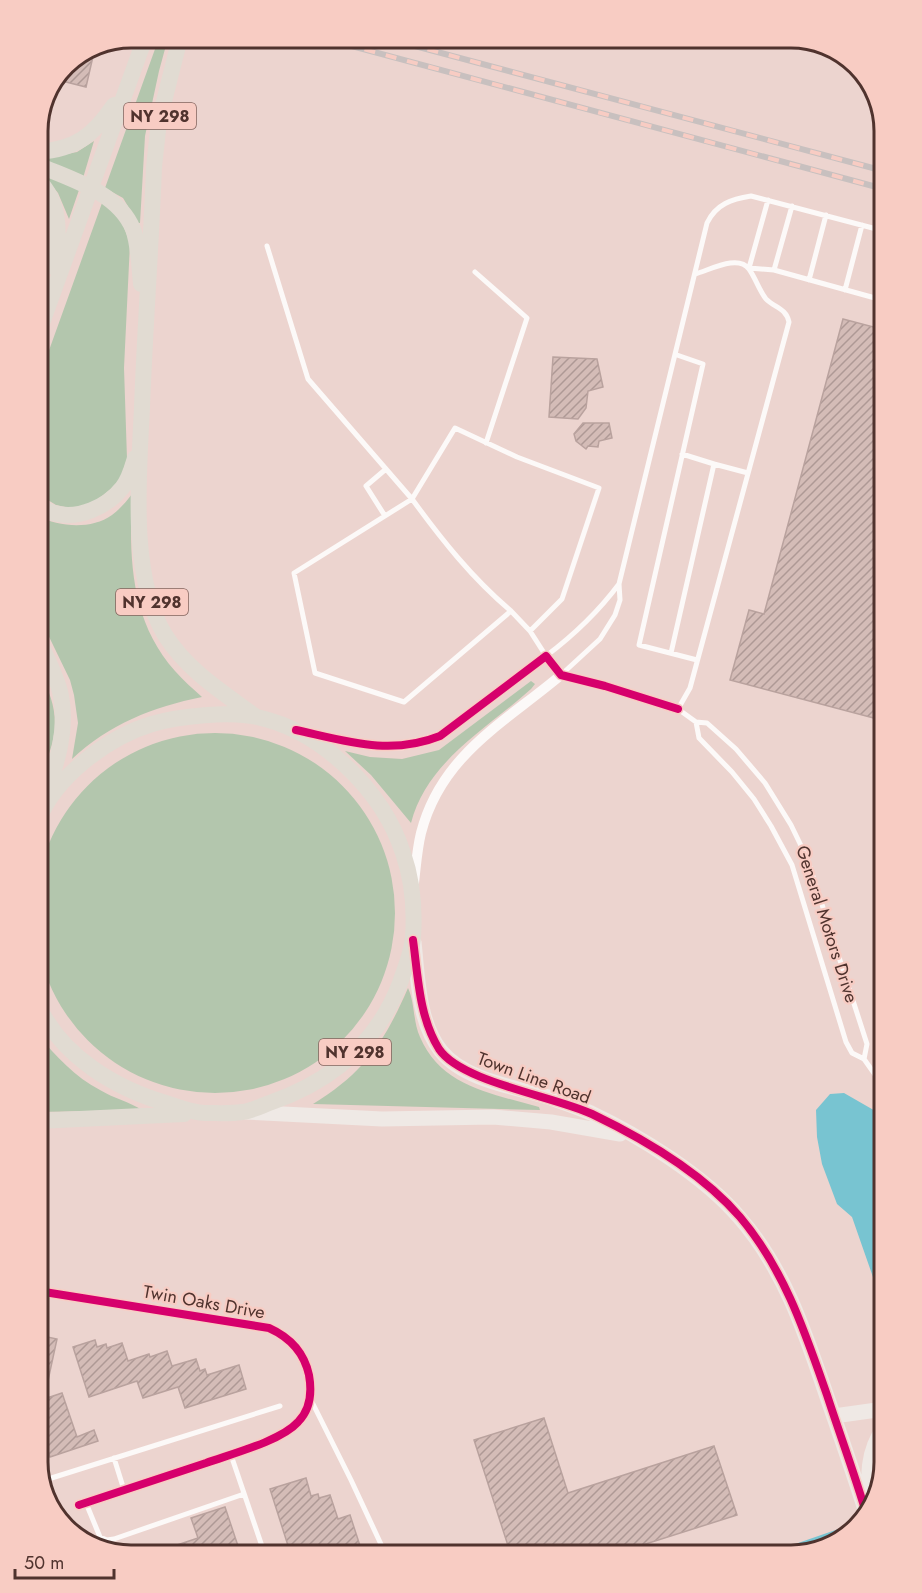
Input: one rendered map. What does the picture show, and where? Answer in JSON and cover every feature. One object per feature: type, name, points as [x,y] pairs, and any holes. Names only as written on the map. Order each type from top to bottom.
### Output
[{"type":"main road","name":"NY 298","points":[[48,306],[141,48]]},
{"type":"main road","name":"NY 298","points":[[48,1120],[243,1112],[300,1090],[343,1064],[382,1019],[396,992],[413,939],[413,895],[403,851],[378,804],[356,774],[296,730],[256,716],[194,671],[164,634],[144,579],[139,550],[140,444],[156,142],[177,48]]},
{"type":"main road","points":[[48,150],[64,148],[88,136],[102,123],[127,87]]},
{"type":"main road","points":[[48,170],[91,189],[118,206],[132,227],[145,318]]},
{"type":"main road","points":[[48,191],[56,208],[58,226],[56,284]]},
{"type":"main road","points":[[48,511],[66,515],[83,513],[107,503],[122,488],[140,444]]},
{"type":"main road","points":[[48,661],[61,696],[63,729],[62,743],[48,788]]},
{"type":"main road","points":[[48,804],[68,776],[88,758],[107,744],[144,726],[167,719],[213,714],[256,716]]},
{"type":"main road","points":[[48,1022],[81,1060],[113,1083],[144,1097],[197,1113]]},
{"type":"street","points":[[296,730],[368,746],[387,748],[422,744],[440,736],[523,676],[546,656],[561,675],[460,759],[445,778],[430,806],[421,834],[413,895]]},
{"type":"street","name":"General Motors Drive","points":[[561,675],[678,709]]},
{"type":"street","name":"Town Line Road","points":[[413,939],[421,1002],[429,1027],[448,1059],[483,1079],[551,1098],[591,1114],[633,1136],[668,1157],[710,1188],[739,1216],[774,1264],[799,1316],[834,1416],[865,1491],[866,1499]]},
{"type":"street","name":"Town Line Road","points":[[243,1112],[382,1119],[493,1117],[551,1122],[633,1136]]},
{"type":"street","name":"Twin Oaks Drive","points":[[48,1293],[269,1328],[280,1333],[297,1348],[303,1357],[308,1372],[310,1398]]},
{"type":"street","points":[[83,1504],[231,1454],[292,1428],[300,1421],[310,1398]]},
{"type":"street","points":[[834,1416],[874,1411]]},
{"type":"street","points":[[867,1497],[865,1491],[874,1445]]},
{"type":"lane","points":[[561,675],[609,627],[620,600],[619,584],[707,223],[712,213],[724,203],[751,196],[874,228]]},
{"type":"lane","points":[[678,709],[690,688],[789,322],[784,311],[770,303],[764,296],[749,268],[768,200]]},
{"type":"lane","points":[[774,270],[792,206]]},
{"type":"lane","points":[[809,280],[826,215]]},
{"type":"lane","points":[[845,290],[862,225]]},
{"type":"lane","points":[[267,246],[308,379],[412,499],[458,561],[530,631],[546,656],[584,625],[619,584]]},
{"type":"lane","points":[[695,274],[737,262],[749,268],[774,270],[874,297]]},
{"type":"lane","points":[[475,273],[528,318],[486,443]]},
{"type":"lane","points":[[676,355],[703,364],[639,645],[697,660]]},
{"type":"lane","points":[[511,611],[404,702],[315,673],[294,573],[412,499],[455,428],[486,443],[599,488],[562,599],[530,631]]},
{"type":"lane","points":[[682,454],[748,473]]},
{"type":"lane","points":[[671,653],[714,464]]},
{"type":"lane","points":[[385,516],[366,486],[386,469]]},
{"type":"lane","name":"General Motors Drive","points":[[678,709],[696,722],[706,723],[722,735],[748,762],[797,835],[807,858],[867,1044],[864,1059]]},
{"type":"lane","name":"General Motors Drive","points":[[696,722],[699,738],[743,785],[784,849],[797,878],[846,1041],[852,1053],[864,1059],[874,1073]]},
{"type":"lane","points":[[310,1398],[381,1545]]},
{"type":"lane","points":[[50,1478],[280,1406]]},
{"type":"lane","points":[[231,1454],[262,1545]]},
{"type":"lane","points":[[114,1458],[124,1490]]},
{"type":"lane","points":[[83,1504],[100,1537],[107,1540],[244,1494]]},
{"type":"green space","points":[[155,48],[165,48],[145,136],[140,223],[123,198],[105,188]]},
{"type":"green space","points":[[94,141],[83,178],[48,162],[48,158],[77,152]]},
{"type":"green space","points":[[48,176],[79,190],[69,219],[58,193],[48,181]]},
{"type":"green space","points":[[102,203],[120,217],[130,243],[124,368],[127,459],[119,483],[90,505],[70,508],[56,505],[48,500],[48,353]]},
{"type":"green space","points":[[132,494],[132,565],[141,609],[149,631],[160,651],[178,674],[202,697],[166,706],[132,719],[101,736],[72,759],[78,723],[74,695],[70,680],[48,635],[48,521],[85,525],[104,520],[122,506]]},
{"type":"green space","points":[[531,681],[535,684],[531,689],[444,764],[419,801],[411,823],[371,775],[345,751],[370,757],[402,759],[439,750]]},
{"type":"green space","points":[[48,691],[55,725],[48,756]]},
{"type":"green space","points":[[197,734],[233,734],[284,747],[315,763],[354,799],[374,828],[387,861],[394,895],[394,931],[387,965],[374,998],[365,1013],[342,1040],[315,1063],[300,1072],[267,1085],[233,1092],[197,1092],[163,1085],[130,1072],[101,1052],[76,1027],[56,998],[48,979],[48,847],[56,828],[76,799],[101,774],[130,754],[163,741]]},
{"type":"green space","points":[[408,988],[420,1037],[429,1054],[441,1067],[470,1086],[539,1107],[540,1110],[313,1104],[346,1080],[371,1054],[391,1024]]},
{"type":"green space","points":[[48,1046],[82,1079],[105,1093],[142,1110],[48,1112]]},
{"type":"water","points":[[844,1093],[874,1110],[874,1280],[852,1217],[837,1204],[822,1164],[817,1137],[816,1110],[830,1094]]},
{"type":"building","points":[[93,58],[86,87],[65,82],[72,72]]},
{"type":"building","points":[[843,319],[874,327],[874,718],[730,680],[749,610],[764,614]]},
{"type":"building","points":[[553,357],[597,359],[603,387],[588,391],[586,408],[578,419],[549,417]]},
{"type":"building","points":[[583,423],[609,423],[612,438],[599,441],[598,447],[588,446],[586,449],[576,441],[574,434]]},
{"type":"building","points":[[48,1337],[57,1339],[48,1381]]},
{"type":"building","points":[[95,1340],[97,1347],[106,1344],[107,1348],[122,1343],[128,1361],[167,1351],[172,1366],[196,1359],[200,1371],[205,1369],[207,1375],[239,1365],[246,1389],[185,1408],[178,1387],[143,1398],[137,1381],[89,1397],[73,1347]]},
{"type":"building","points":[[62,1393],[77,1437],[94,1430],[98,1441],[50,1457],[48,1398]]},
{"type":"building","points":[[544,1418],[568,1493],[714,1446],[737,1515],[642,1545],[508,1545],[474,1440]]},
{"type":"building","points":[[306,1478],[311,1496],[318,1494],[319,1498],[330,1495],[338,1519],[350,1515],[360,1545],[288,1545],[270,1489]]},
{"type":"building","points":[[225,1507],[238,1545],[177,1545],[198,1538],[191,1518]]},
{"type":"waterway","points":[[801,1544],[834,1533]]},
{"type":"railway","points":[[359,48],[874,186]]},
{"type":"railway","points":[[423,48],[874,168]]},
{"type":"cycle path","points":[[296,730],[368,745],[386,746],[422,742],[440,736],[546,656],[561,675],[678,709]]},
{"type":"cycle path","points":[[413,940],[420,996],[427,1024],[439,1049],[450,1061],[487,1079],[575,1107],[631,1134],[690,1172],[725,1201],[740,1217],[769,1258],[792,1302],[819,1371],[863,1504]]},
{"type":"cycle path","points":[[48,1293],[269,1328],[295,1346],[309,1375],[310,1394],[306,1412],[298,1422],[280,1435],[242,1451],[79,1505]]}]
